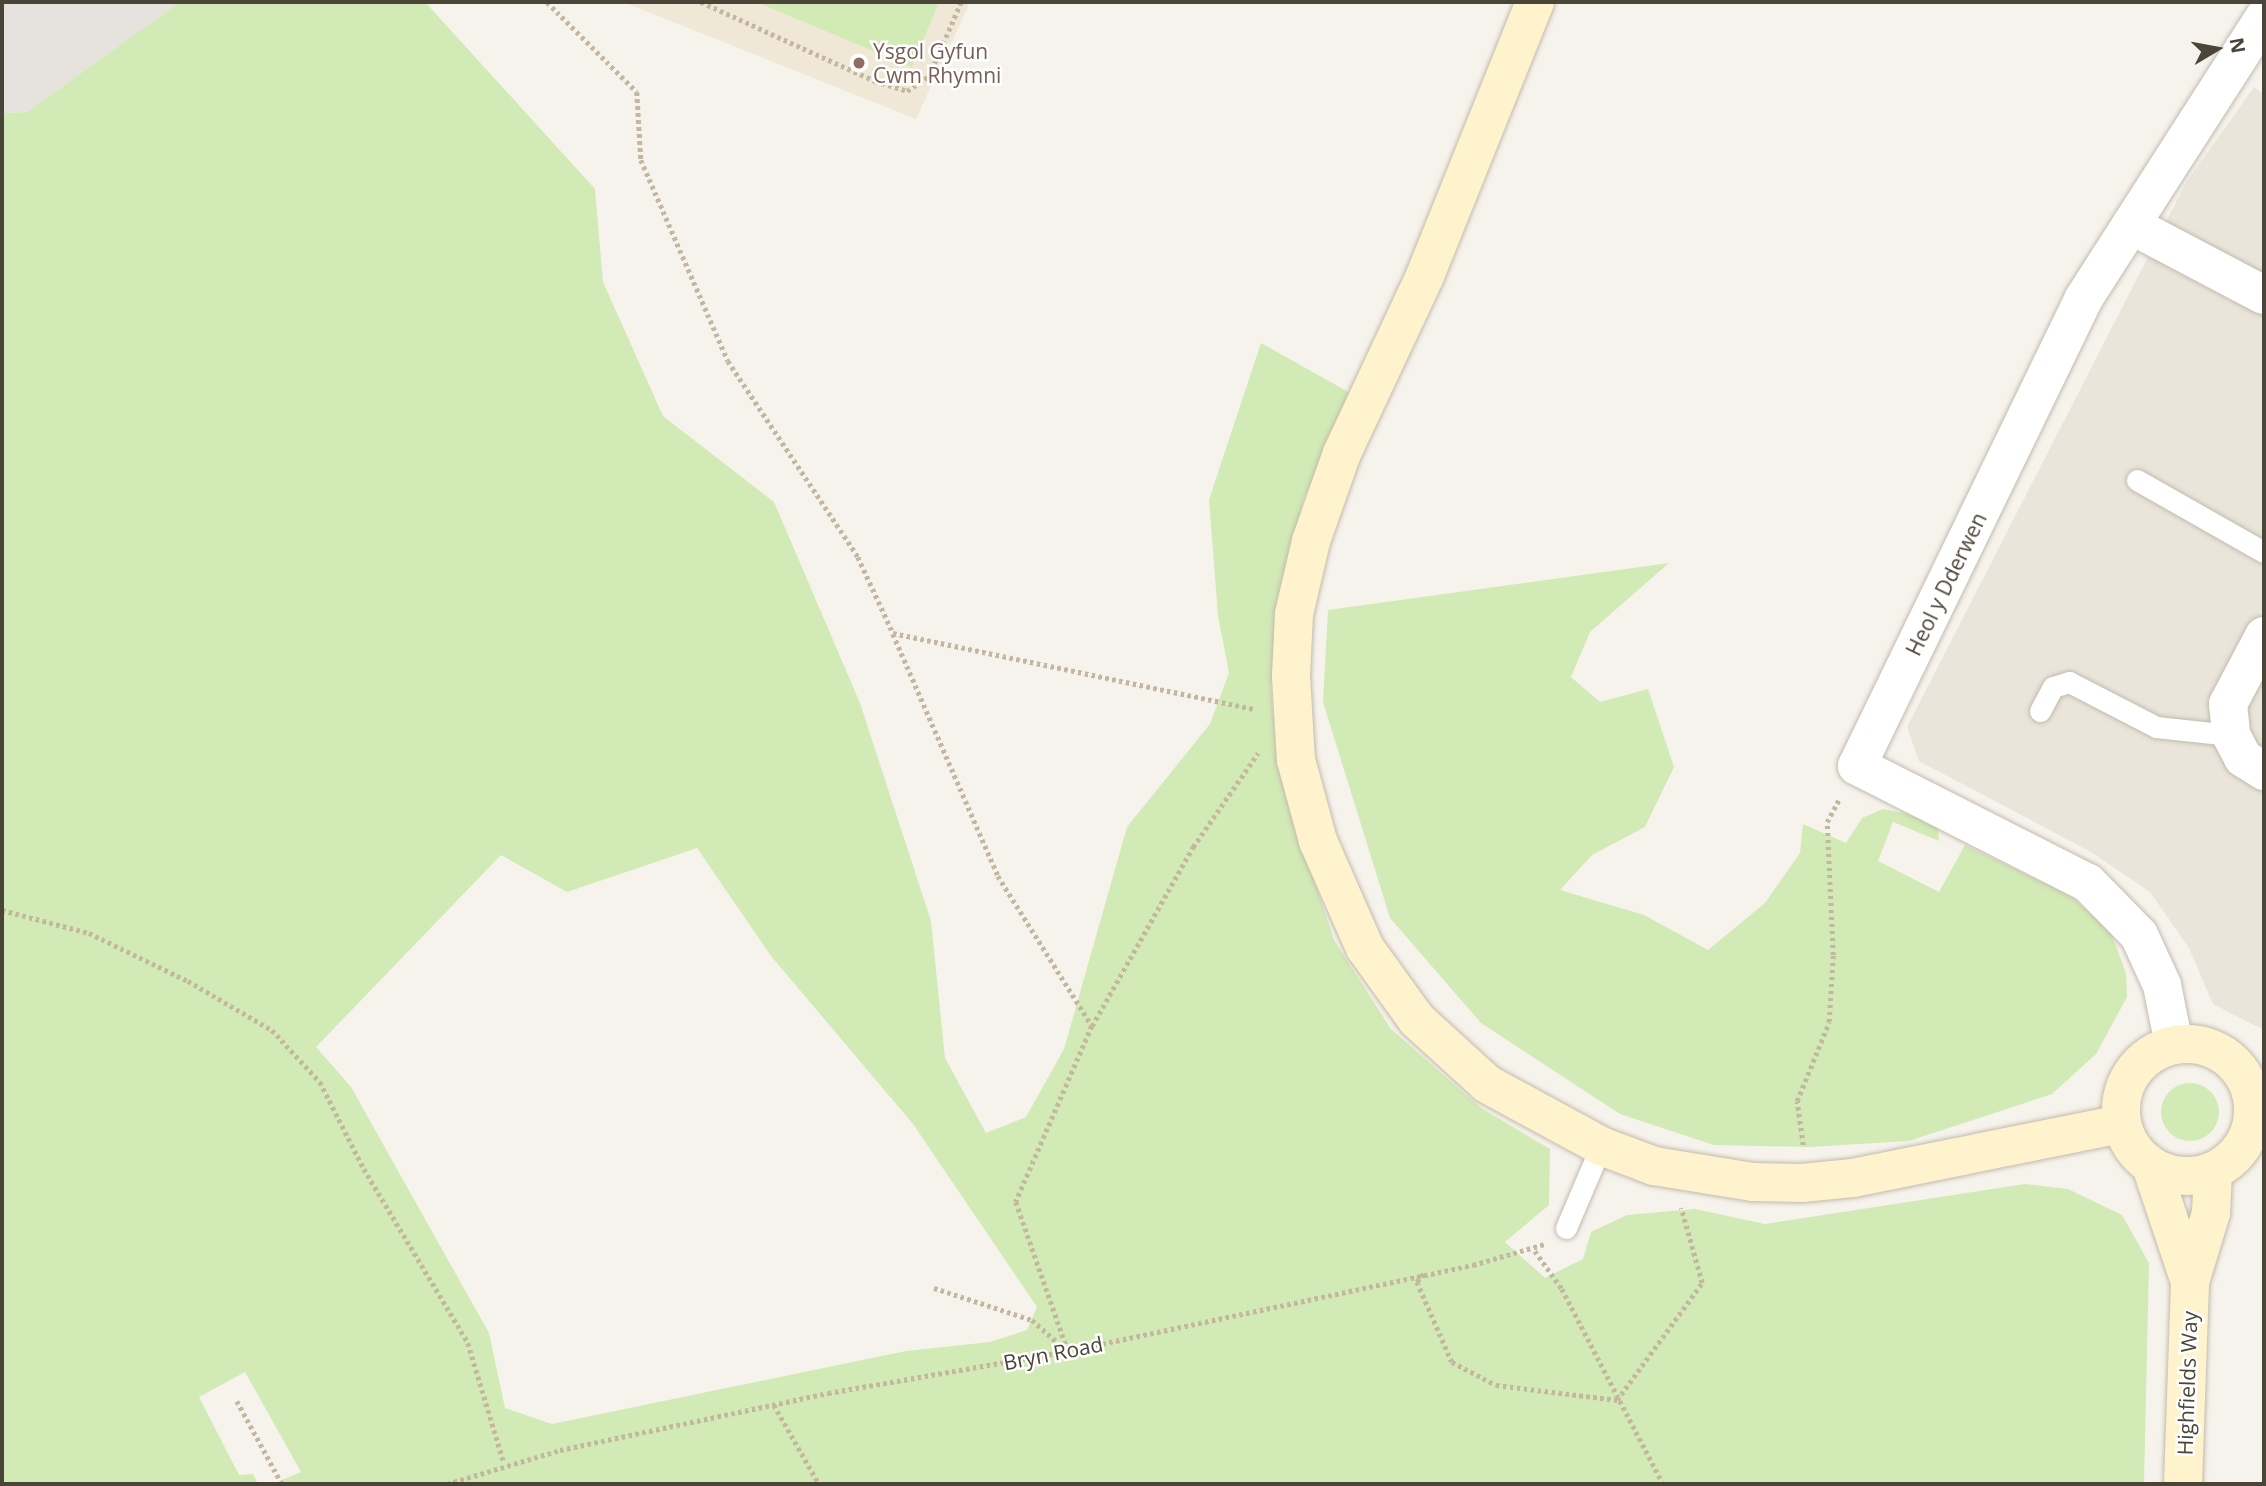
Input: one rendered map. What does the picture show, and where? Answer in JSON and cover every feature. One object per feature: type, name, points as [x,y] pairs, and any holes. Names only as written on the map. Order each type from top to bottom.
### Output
[{"type":"main road","points":[[1535,2],[1425,276],[1342,453],[1311,541],[1294,614],[1296,760],[1318,842],[1372,958],[1417,1020],[1487,1084],[1601,1146],[1675,1170],[1754,1182],[1802,1183],[1853,1178],[2123,1124]]},
{"type":"main road","points":[[2174,1045],[2207,1047],[2236,1064],[2248,1082],[2259,1108],[2245,1144],[2213,1172],[2171,1175],[2151,1166],[2134,1151],[2123,1124],[2125,1087],[2136,1067],[2174,1045]]},
{"type":"main road","points":[[2151,1166],[2190,1282]]},
{"type":"main road","points":[[2190,1282],[2211,1213],[2213,1172]]},
{"type":"main road","name":"Highfields Way","points":[[2183,1484],[2190,1282]]},
{"type":"street","name":"Heol y Dderwen","points":[[1857,766],[2084,298],[2264,18]]},
{"type":"street","points":[[2131,225],[2264,295]]},
{"type":"street","points":[[2264,636],[2228,704],[2231,735],[2243,758],[2264,771]]},
{"type":"street","points":[[1857,766],[2088,883],[2139,934],[2162,985],[2174,1045]]},
{"type":"lane","points":[[2137,480],[2264,552]]},
{"type":"lane","points":[[2040,711],[2053,687],[2069,681],[2156,727],[2231,735]]},
{"type":"lane","points":[[1566,1228],[1601,1146]]},
{"type":"path","points":[[547,2],[637,92],[641,160],[723,349],[858,557],[998,876],[1092,1026]]},
{"type":"path","points":[[701,2],[875,82],[908,91],[929,76],[961,2]]},
{"type":"path","points":[[893,633],[1294,718]]},
{"type":"path","points":[[1068,1351],[1016,1202],[1092,1026],[1193,847],[1253,758],[1294,718]]},
{"type":"path","points":[[1802,1183],[1803,1122],[1797,1101],[1829,1022],[1827,822],[1857,766]]},
{"type":"path","points":[[2,910],[71,926],[188,981],[272,1030],[320,1082],[364,1169],[468,1343],[504,1463]]},
{"type":"path","points":[[1617,1400],[1702,1283],[1675,1170]]},
{"type":"path","name":"Bryn Road","points":[[447,1484],[504,1463],[774,1405],[1068,1351],[1535,1251],[1566,1228]]},
{"type":"path","points":[[1535,1251],[1562,1289],[1617,1400],[1663,1484]]},
{"type":"path","points":[[1424,1274],[1417,1282],[1452,1362],[1496,1385],[1617,1400]]},
{"type":"path","points":[[934,1288],[1032,1320],[1068,1351]]},
{"type":"path","points":[[237,1401],[282,1484]]},
{"type":"path","points":[[774,1405],[819,1484]]},
{"type":"shaded area","points":[[2,2],[180,2],[27,112],[2,113]]},
{"type":"shaded area","name":"Ysgol Gyfun Cwm Rhymni","points":[[623,2],[970,2],[916,119]]},
{"type":"shaded area","points":[[2254,87],[2264,94],[2264,1030],[2213,1004],[2189,948],[2150,892],[2091,852],[1919,761],[1907,727],[2187,181]]},
{"type":"green space","points":[[180,2],[425,2],[595,189],[603,282],[663,416],[774,502],[860,703],[931,921],[945,1058],[986,1133],[1026,1117],[1064,1049],[1127,827],[1210,724],[1229,673],[1218,616],[1209,500],[1261,343],[1352,394],[1304,498],[1277,601],[1271,687],[1277,766],[1334,940],[1391,1029],[1481,1108],[1550,1149],[1549,1205],[1505,1242],[1545,1278],[1583,1259],[1591,1232],[1627,1215],[1695,1209],[1765,1224],[2025,1184],[2068,1189],[2122,1215],[2149,1263],[2144,1484],[272,1484],[301,1472],[245,1372],[199,1397],[239,1475],[253,1474],[258,1484],[2,1484],[2,113],[27,112]],"holes":[[[697,848],[771,956],[913,1124],[1037,1307],[1027,1330],[990,1342],[906,1351],[552,1424],[505,1408],[489,1333],[351,1087],[316,1047],[501,855],[567,892]]]},
{"type":"green space","points":[[756,2],[939,2],[912,67]]},
{"type":"green space","points":[[1669,563],[1590,632],[1571,677],[1600,702],[1648,689],[1674,767],[1645,827],[1592,855],[1560,890],[1644,915],[1708,950],[1765,903],[1800,853],[1803,824],[1846,843],[1862,818],[1883,809],[1909,814],[1938,827],[1939,841],[1893,822],[1878,861],[1939,892],[1965,845],[2069,895],[2110,930],[2126,973],[2127,997],[2096,1054],[2052,1094],[1909,1141],[1810,1147],[1714,1145],[1620,1114],[1481,1023],[1390,918],[1323,702],[1328,610]]},
{"type":"green space","points":[[2184,1083],[2196,1083],[2211,1091],[2219,1106],[2219,1118],[2211,1133],[2196,1141],[2184,1141],[2169,1133],[2161,1118],[2161,1106],[2169,1091]]},
{"type":"place","name":"Ysgol Gyfun Cwm Rhymni","points":[[859,63]]}]
